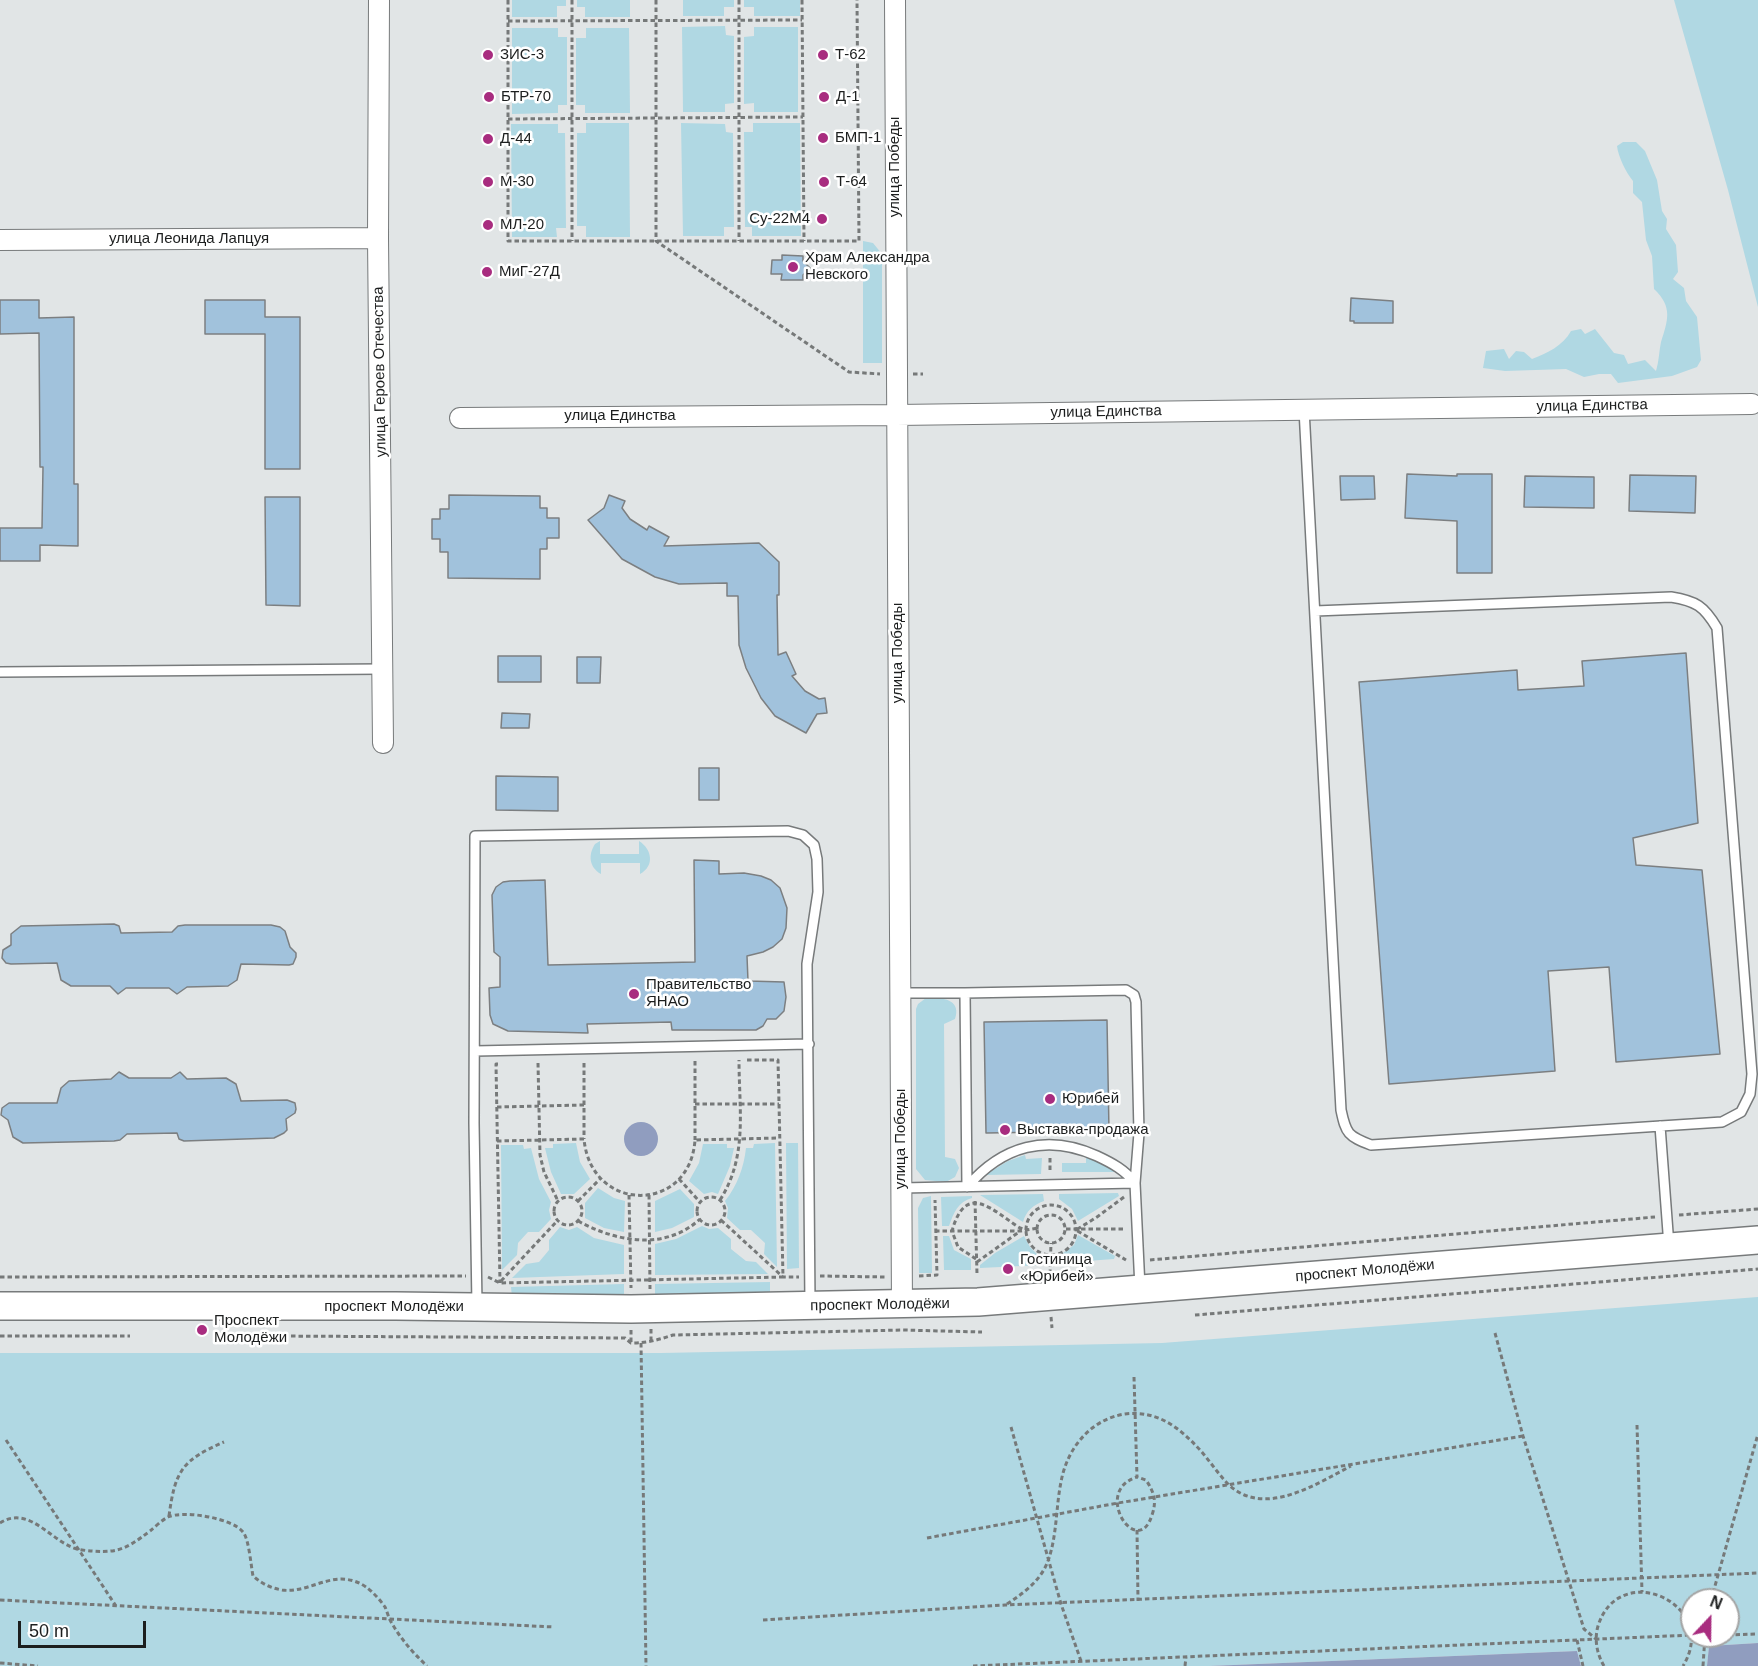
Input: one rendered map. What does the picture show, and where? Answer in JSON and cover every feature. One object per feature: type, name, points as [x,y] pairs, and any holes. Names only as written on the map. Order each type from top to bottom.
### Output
[{"type":"street","name":"улица Героев Отечества","points":[[379,0],[378,238],[382,743]]},
{"type":"street","name":"улица Победы","points":[[894,0],[902,1305]]},
{"type":"street","name":"улица Леонида Лапцуя","points":[[0,240],[378,238]]},
{"type":"street","name":"улица Единства","points":[[460,418],[1752,404]]},
{"type":"street","name":"проспект Молодёжи","points":[[0,1306],[631,1309],[902,1305],[1140,1290],[1758,1240]]},
{"type":"lane","points":[[1304,410],[1341,1110],[1345,1129],[1356,1139],[1371,1145],[1722,1122],[1741,1112],[1750,1094],[1752,1074],[1716,628],[1707,612],[1691,600],[1671,597],[1315,611]]},
{"type":"lane","points":[[0,672],[382,669]]},
{"type":"lane","points":[[477,1307],[474,1123],[475,836],[788,831],[803,835],[814,845],[817,859],[818,892],[807,964],[810,1307]]},
{"type":"lane","points":[[900,993],[1126,990],[1134,995],[1138,1133],[1135,1183],[1140,1290]]},
{"type":"lane","points":[[965,993],[971,1190]]},
{"type":"lane","points":[[475,1051],[809,1044]]},
{"type":"lane","points":[[1660,1126],[1669,1246]]},
{"type":"lane","points":[[971,1190],[981,1171],[992,1162],[1019,1149],[1033,1146],[1056,1146],[1087,1152],[1118,1166],[1135,1183]]},
{"type":"lane","points":[[902,1188],[971,1190],[1135,1183]]},
{"type":"path","points":[[508,0],[508,241],[859,241],[857,0]]},
{"type":"path","points":[[572,0],[572,241]]},
{"type":"path","points":[[656,0],[656,241]]},
{"type":"path","points":[[739,0],[739,241]]},
{"type":"path","points":[[802,0],[804,241]]},
{"type":"path","points":[[508,21],[802,20]]},
{"type":"path","points":[[508,118],[803,117]]},
{"type":"path","points":[[656,241],[849,372],[923,374]]},
{"type":"path","points":[[720,1200],[732,1180],[737,1164],[740,1139],[739,1060],[778,1059],[783,1277]]},
{"type":"path","points":[[595,1063],[584,1063],[584,1139],[588,1158],[600,1179],[615,1190],[649,1195],[665,1189],[679,1179],[689,1165],[695,1140],[695,1061],[706,1061]]},
{"type":"path","points":[[500,1282],[496,1064],[507,1064]]},
{"type":"path","points":[[527,1064],[538,1064],[540,1155],[544,1172],[558,1201],[554,1211],[558,1220],[570,1225],[578,1221],[582,1213],[578,1201],[569,1197],[558,1201]]},
{"type":"path","points":[[695,1104],[779,1104]]},
{"type":"path","points":[[497,1107],[584,1105]]},
{"type":"path","points":[[695,1140],[780,1138]]},
{"type":"path","points":[[497,1141],[584,1139]]},
{"type":"path","points":[[1050,1156],[1050,1165]]},
{"type":"path","points":[[578,1201],[600,1179]]},
{"type":"path","points":[[679,1179],[700,1202]]},
{"type":"path","points":[[971,1190],[975,1201],[977,1274]]},
{"type":"path","points":[[500,1282],[937,1275],[935,1192]]},
{"type":"path","points":[[630,1194],[631,1297]]},
{"type":"path","points":[[649,1195],[651,1297]]},
{"type":"path","points":[[1076,1230],[1125,1196]]},
{"type":"path","points":[[712,1197],[720,1200],[724,1208],[721,1221],[712,1225],[700,1219],[697,1211],[700,1202],[712,1197]]},
{"type":"path","points":[[975,1201],[1026,1230]]},
{"type":"path","points":[[975,1201],[959,1212],[952,1231],[958,1247],[977,1260]]},
{"type":"path","points":[[1051,1205],[1068,1212],[1076,1230],[1068,1248],[1063,1252],[1050,1255],[1033,1248],[1026,1230],[1032,1213],[1051,1205]]},
{"type":"path","points":[[1076,1230],[1128,1261],[1138,1261],[1758,1209]]},
{"type":"path","points":[[1050,1216],[1059,1218],[1065,1229],[1059,1241],[1051,1243],[1040,1237],[1038,1228],[1042,1220],[1050,1216]]},
{"type":"path","points":[[578,1221],[599,1232],[630,1240],[649,1240],[678,1233],[700,1219]]},
{"type":"path","points":[[500,1282],[558,1220]]},
{"type":"path","points":[[721,1221],[783,1277]]},
{"type":"path","points":[[935,1231],[1021,1231],[1038,1228]]},
{"type":"path","points":[[1065,1229],[1127,1229]]},
{"type":"path","points":[[977,1260],[1021,1231]]},
{"type":"path","points":[[1195,1316],[1758,1269]]},
{"type":"path","points":[[0,1276],[456,1276]]},
{"type":"path","points":[[276,1336],[625,1338],[631,1343],[651,1343],[673,1335],[903,1330],[982,1332]]},
{"type":"path","points":[[1495,1333],[1522,1436],[1584,1629],[1596,1640]]},
{"type":"path","points":[[0,1336],[130,1336]]},
{"type":"path","points":[[641,1343],[646,1666]]},
{"type":"path","points":[[1134,1377],[1137,1477]]},
{"type":"path","points":[[1005,1605],[1030,1588],[1040,1576],[1049,1558],[1061,1479],[1069,1458],[1078,1440],[1092,1427],[1106,1419],[1136,1413],[1161,1418],[1179,1428],[1230,1485],[1245,1494],[1263,1499],[1303,1491],[1355,1465]]},
{"type":"path","points":[[1636,1425],[1642,1592]]},
{"type":"path","points":[[1011,1427],[1061,1604],[1081,1661]]},
{"type":"path","points":[[1715,1588],[1758,1434]]},
{"type":"path","points":[[927,1538],[1118,1503],[1522,1436]]},
{"type":"path","points":[[6,1440],[116,1606]]},
{"type":"path","points":[[169,1516],[176,1479],[191,1458],[224,1442]]},
{"type":"path","points":[[1137,1477],[1146,1480],[1155,1497],[1155,1508],[1150,1522],[1145,1527],[1137,1530],[1124,1523],[1118,1503],[1121,1488],[1128,1480],[1137,1477]]},
{"type":"path","points":[[0,1523],[22,1518],[42,1527],[61,1543],[77,1550],[104,1553],[124,1549],[169,1516],[197,1515],[234,1524],[244,1533],[253,1576],[264,1584],[282,1590],[304,1588],[325,1580],[344,1579],[366,1587],[385,1607],[389,1618],[410,1650],[428,1666]]},
{"type":"path","points":[[1137,1530],[1138,1601]]},
{"type":"path","points":[[763,1620],[1005,1605],[1758,1573]]},
{"type":"path","points":[[1604,1666],[1598,1653],[1596,1640],[1600,1619],[1606,1609],[1625,1596],[1642,1592],[1658,1594],[1680,1609]]},
{"type":"path","points":[[0,1600],[554,1627]]},
{"type":"path","points":[[1740,1635],[1758,1634]]},
{"type":"path","points":[[973,1666],[1680,1636]]},
{"type":"path","points":[[1577,1640],[1582,1666]]},
{"type":"path","points":[[1683,1666],[1690,1648]]},
{"type":"path","points":[[1703,1666],[1704,1648]]},
{"type":"path","points":[[1185,1666],[1186,1657]]},
{"type":"path","points":[[1086,1661],[1086,1666]]},
{"type":"path","points":[[0,1663],[38,1666]]},
{"type":"shaded area","points":[[512,0],[566,0],[566,6],[557,6],[557,17],[512,17]]},
{"type":"shaded area","points":[[577,0],[630,0],[630,17],[585,17],[585,7],[577,7]]},
{"type":"shaded area","points":[[683,0],[734,0],[734,7],[724,7],[724,16],[683,16]]},
{"type":"shaded area","points":[[744,0],[800,0],[800,16],[754,16],[754,7],[744,7]]},
{"type":"shaded area","points":[[1674,0],[1758,0],[1758,307],[1728,190]]},
{"type":"shaded area","points":[[725,26],[726,35],[734,36],[734,103],[725,104],[725,112],[683,112],[682,27]]},
{"type":"shaded area","points":[[754,27],[798,27],[798,112],[754,112],[754,103],[744,104],[744,37],[754,36]]},
{"type":"shaded area","points":[[512,28],[558,28],[558,37],[567,37],[567,105],[558,105],[558,113],[512,114]]},
{"type":"shaded area","points":[[586,28],[629,28],[630,113],[585,113],[585,105],[576,105],[576,38],[586,38]]},
{"type":"shaded area","points":[[586,123],[629,123],[630,237],[586,237],[586,226],[577,226],[577,133],[586,133]]},
{"type":"shaded area","points":[[681,123],[725,124],[726,132],[733,133],[734,227],[724,227],[724,236],[683,236]]},
{"type":"shaded area","points":[[753,123],[800,123],[801,236],[752,236],[752,227],[745,227],[744,132],[753,132]]},
{"type":"shaded area","points":[[511,124],[558,124],[558,133],[565,133],[566,228],[556,228],[557,237],[512,237]]},
{"type":"shaded area","points":[[1623,142],[1636,142],[1645,151],[1657,180],[1662,211],[1667,219],[1666,229],[1676,245],[1678,272],[1673,279],[1684,288],[1686,301],[1697,317],[1701,360],[1697,367],[1672,376],[1618,383],[1611,374],[1584,377],[1566,369],[1505,371],[1483,368],[1486,351],[1504,349],[1509,359],[1516,351],[1524,352],[1532,359],[1559,345],[1571,331],[1581,329],[1585,334],[1595,329],[1614,353],[1624,355],[1628,364],[1645,360],[1656,371],[1667,314],[1664,302],[1654,289],[1652,256],[1646,240],[1642,202],[1633,193],[1633,181],[1618,150],[1617,146]]},
{"type":"shaded area","points":[[863,241],[873,243],[882,254],[882,363],[863,363]]},
{"type":"shaded area","points":[[600,841],[600,854],[639,854],[639,841],[649,853],[648,867],[640,874],[640,863],[601,863],[601,874],[594,868],[591,860],[591,852],[595,844]]},
{"type":"shaded area","points":[[926,998],[944,999],[956,1007],[955,1019],[944,1024],[945,1157],[955,1159],[959,1168],[955,1177],[946,1182],[925,1180],[916,1169],[916,1009],[918,1004]]},
{"type":"shaded area","points":[[641,1122],[653,1127],[658,1139],[653,1151],[641,1156],[629,1151],[624,1139],[629,1127]]},
{"type":"shaded area","points":[[576,1143],[580,1162],[590,1179],[574,1194],[561,1194],[551,1172],[545,1148],[553,1148],[553,1144]]},
{"type":"shaded area","points":[[775,1143],[777,1267],[764,1254],[765,1243],[751,1230],[740,1230],[727,1218],[728,1208],[725,1201],[739,1176],[746,1148],[753,1148],[754,1144]]},
{"type":"shaded area","points":[[786,1143],[798,1143],[799,1268],[787,1269]]},
{"type":"shaded area","points":[[703,1144],[727,1144],[727,1148],[734,1148],[730,1166],[718,1194],[712,1192],[704,1194],[689,1181],[699,1163]]},
{"type":"shaded area","points":[[501,1145],[523,1145],[524,1149],[531,1148],[539,1179],[551,1202],[549,1210],[551,1219],[539,1232],[528,1232],[518,1243],[517,1255],[502,1270]]},
{"type":"shaded area","points":[[1025,1155],[1026,1159],[1042,1158],[1041,1174],[985,1175],[1008,1161]]},
{"type":"shaded area","points":[[1086,1156],[1116,1172],[1062,1172],[1062,1163],[1086,1163]]},
{"type":"shaded area","points":[[598,1188],[614,1198],[625,1201],[624,1232],[604,1228],[585,1218],[585,1203]]},
{"type":"shaded area","points":[[680,1189],[694,1204],[694,1217],[672,1228],[655,1232],[655,1201]]},
{"type":"shaded area","points":[[1118,1193],[1119,1196],[1078,1221],[1072,1209],[1059,1199],[1059,1194]]},
{"type":"shaded area","points":[[1043,1194],[1044,1201],[1030,1209],[1023,1222],[980,1195]]},
{"type":"shaded area","points":[[931,1196],[932,1273],[919,1273],[918,1208],[923,1198]]},
{"type":"shaded area","points":[[972,1196],[957,1208],[949,1226],[942,1226],[941,1197]]},
{"type":"shaded area","points":[[702,1226],[709,1229],[718,1228],[731,1239],[731,1249],[746,1261],[756,1262],[768,1274],[655,1275],[655,1244],[676,1239]]},
{"type":"shaded area","points":[[560,1227],[569,1230],[577,1227],[594,1238],[624,1245],[624,1274],[512,1278],[526,1264],[539,1262],[549,1250],[549,1240]]},
{"type":"shaded area","points":[[1078,1235],[1115,1256],[1114,1259],[1060,1263],[1059,1256],[1074,1245]]},
{"type":"shaded area","points":[[943,1236],[949,1236],[954,1250],[971,1259],[971,1270],[944,1270]]},
{"type":"shaded area","points":[[1024,1236],[1030,1247],[1042,1259],[1042,1265],[980,1268],[980,1265],[995,1253]]},
{"type":"shaded area","points":[[770,1282],[770,1294],[655,1297],[655,1284]]},
{"type":"shaded area","points":[[624,1284],[624,1294],[512,1297],[511,1287]]},
{"type":"shaded area","points":[[1758,1297],[1758,1643],[1740,1644],[1740,1588],[1680,1588],[1680,1648],[1709,1648],[1707,1666],[1581,1666],[1577,1651],[1209,1666],[0,1666],[0,1353],[661,1353],[1162,1343]]},
{"type":"shaded area","points":[[1758,1643],[1758,1666],[1707,1666],[1709,1648],[1740,1648],[1740,1644]]},
{"type":"shaded area","points":[[1577,1651],[1581,1666],[1209,1666]]},
{"type":"building","points":[[782,255],[803,256],[803,261],[810,268],[803,275],[803,280],[781,280],[782,274],[771,274],[772,260],[782,260]]},
{"type":"building","points":[[1351,298],[1393,301],[1393,323],[1354,323],[1350,321]]},
{"type":"building","points":[[0,300],[39,300],[39,318],[74,317],[74,484],[78,484],[78,546],[40,545],[40,561],[0,561],[0,528],[42,528],[43,467],[40,467],[39,333],[0,334]]},
{"type":"building","points":[[205,300],[265,300],[265,317],[300,317],[300,469],[265,469],[265,334],[205,334]]},
{"type":"building","points":[[1407,474],[1457,476],[1457,474],[1492,474],[1492,573],[1457,573],[1457,521],[1405,518]]},
{"type":"building","points":[[1630,475],[1696,476],[1695,513],[1629,511]]},
{"type":"building","points":[[1340,476],[1374,476],[1375,499],[1341,500]]},
{"type":"building","points":[[1525,476],[1594,477],[1594,508],[1524,507]]},
{"type":"building","points":[[449,495],[540,496],[540,508],[547,508],[547,518],[559,518],[559,538],[547,538],[547,549],[540,549],[540,579],[448,578],[448,552],[440,552],[440,539],[432,539],[432,519],[440,519],[440,509],[449,509]]},
{"type":"building","points":[[609,495],[625,501],[622,508],[630,519],[647,530],[649,526],[669,537],[664,546],[759,543],[779,562],[778,655],[786,652],[796,674],[792,676],[805,691],[819,699],[825,698],[827,713],[817,714],[806,733],[775,716],[761,698],[746,668],[739,645],[738,596],[727,596],[727,583],[679,584],[655,577],[622,559],[588,520],[604,508]]},
{"type":"building","points":[[265,497],[300,497],[300,606],[266,605]]},
{"type":"building","points":[[1686,653],[1698,823],[1633,838],[1636,865],[1702,870],[1720,1054],[1616,1062],[1609,967],[1548,971],[1555,1071],[1389,1084],[1359,682],[1517,670],[1518,690],[1584,686],[1582,661]]},
{"type":"building","points":[[498,656],[541,656],[541,682],[498,682]]},
{"type":"building","points":[[577,657],[601,657],[600,683],[577,683]]},
{"type":"building","points":[[502,713],[530,714],[529,728],[501,728]]},
{"type":"building","points":[[699,768],[719,768],[719,800],[699,800]]},
{"type":"building","points":[[496,776],[558,777],[558,811],[496,810]]},
{"type":"building","points":[[694,860],[719,861],[719,874],[744,873],[761,876],[771,880],[780,888],[787,908],[786,928],[782,939],[763,952],[747,956],[748,981],[784,982],[786,997],[784,1011],[776,1019],[767,1019],[763,1026],[756,1030],[672,1030],[671,1022],[587,1024],[588,1033],[508,1031],[493,1024],[490,1015],[489,988],[500,987],[500,957],[494,952],[492,895],[496,887],[503,882],[510,881],[545,880],[548,965],[695,962]]},
{"type":"building","points":[[114,924],[119,926],[121,933],[172,932],[178,926],[185,925],[271,925],[285,931],[296,957],[293,964],[289,965],[241,964],[237,980],[228,986],[187,987],[177,994],[169,988],[126,988],[118,994],[110,986],[71,986],[61,980],[57,963],[11,964],[6,963],[2,958],[3,950],[11,945],[11,934],[21,926]]},
{"type":"building","points":[[1107,1020],[1109,1131],[986,1133],[984,1022]]},
{"type":"building","points":[[119,1072],[129,1078],[171,1078],[180,1072],[187,1079],[226,1078],[236,1084],[241,1101],[287,1100],[295,1103],[296,1109],[295,1113],[286,1119],[287,1130],[274,1138],[184,1141],[179,1139],[177,1133],[127,1134],[120,1140],[114,1141],[23,1143],[13,1137],[8,1120],[1,1115],[2,1108],[9,1103],[57,1103],[61,1088],[69,1081],[111,1079]]},
{"type":"place","name":"ЗИС-3","points":[[488,55]]},
{"type":"place","name":"Т-62","points":[[823,55]]},
{"type":"place","name":"БТР-70","points":[[489,97]]},
{"type":"place","name":"Д-1","points":[[824,97]]},
{"type":"place","name":"БМП-1","points":[[823,138]]},
{"type":"place","name":"Д-44","points":[[488,139]]},
{"type":"place","name":"М-30","points":[[488,182]]},
{"type":"place","name":"Т-64","points":[[824,182]]},
{"type":"place","name":"Су-22М4","points":[[822,219]]},
{"type":"place","name":"МЛ-20","points":[[488,225]]},
{"type":"place","name":"Храм Александра Невского","points":[[793,267]]},
{"type":"place","name":"МиГ-27Д","points":[[487,272]]},
{"type":"place","name":"Правительство ЯНАО","points":[[634,994]]},
{"type":"place","name":"Юрибей","points":[[1050,1099]]},
{"type":"place","name":"Выставка-продажа","points":[[1005,1130]]},
{"type":"place","name":"Гостиница «Юрибей»","points":[[1008,1269]]},
{"type":"place","name":"Проспект Молодёжи","points":[[202,1330]]}]
